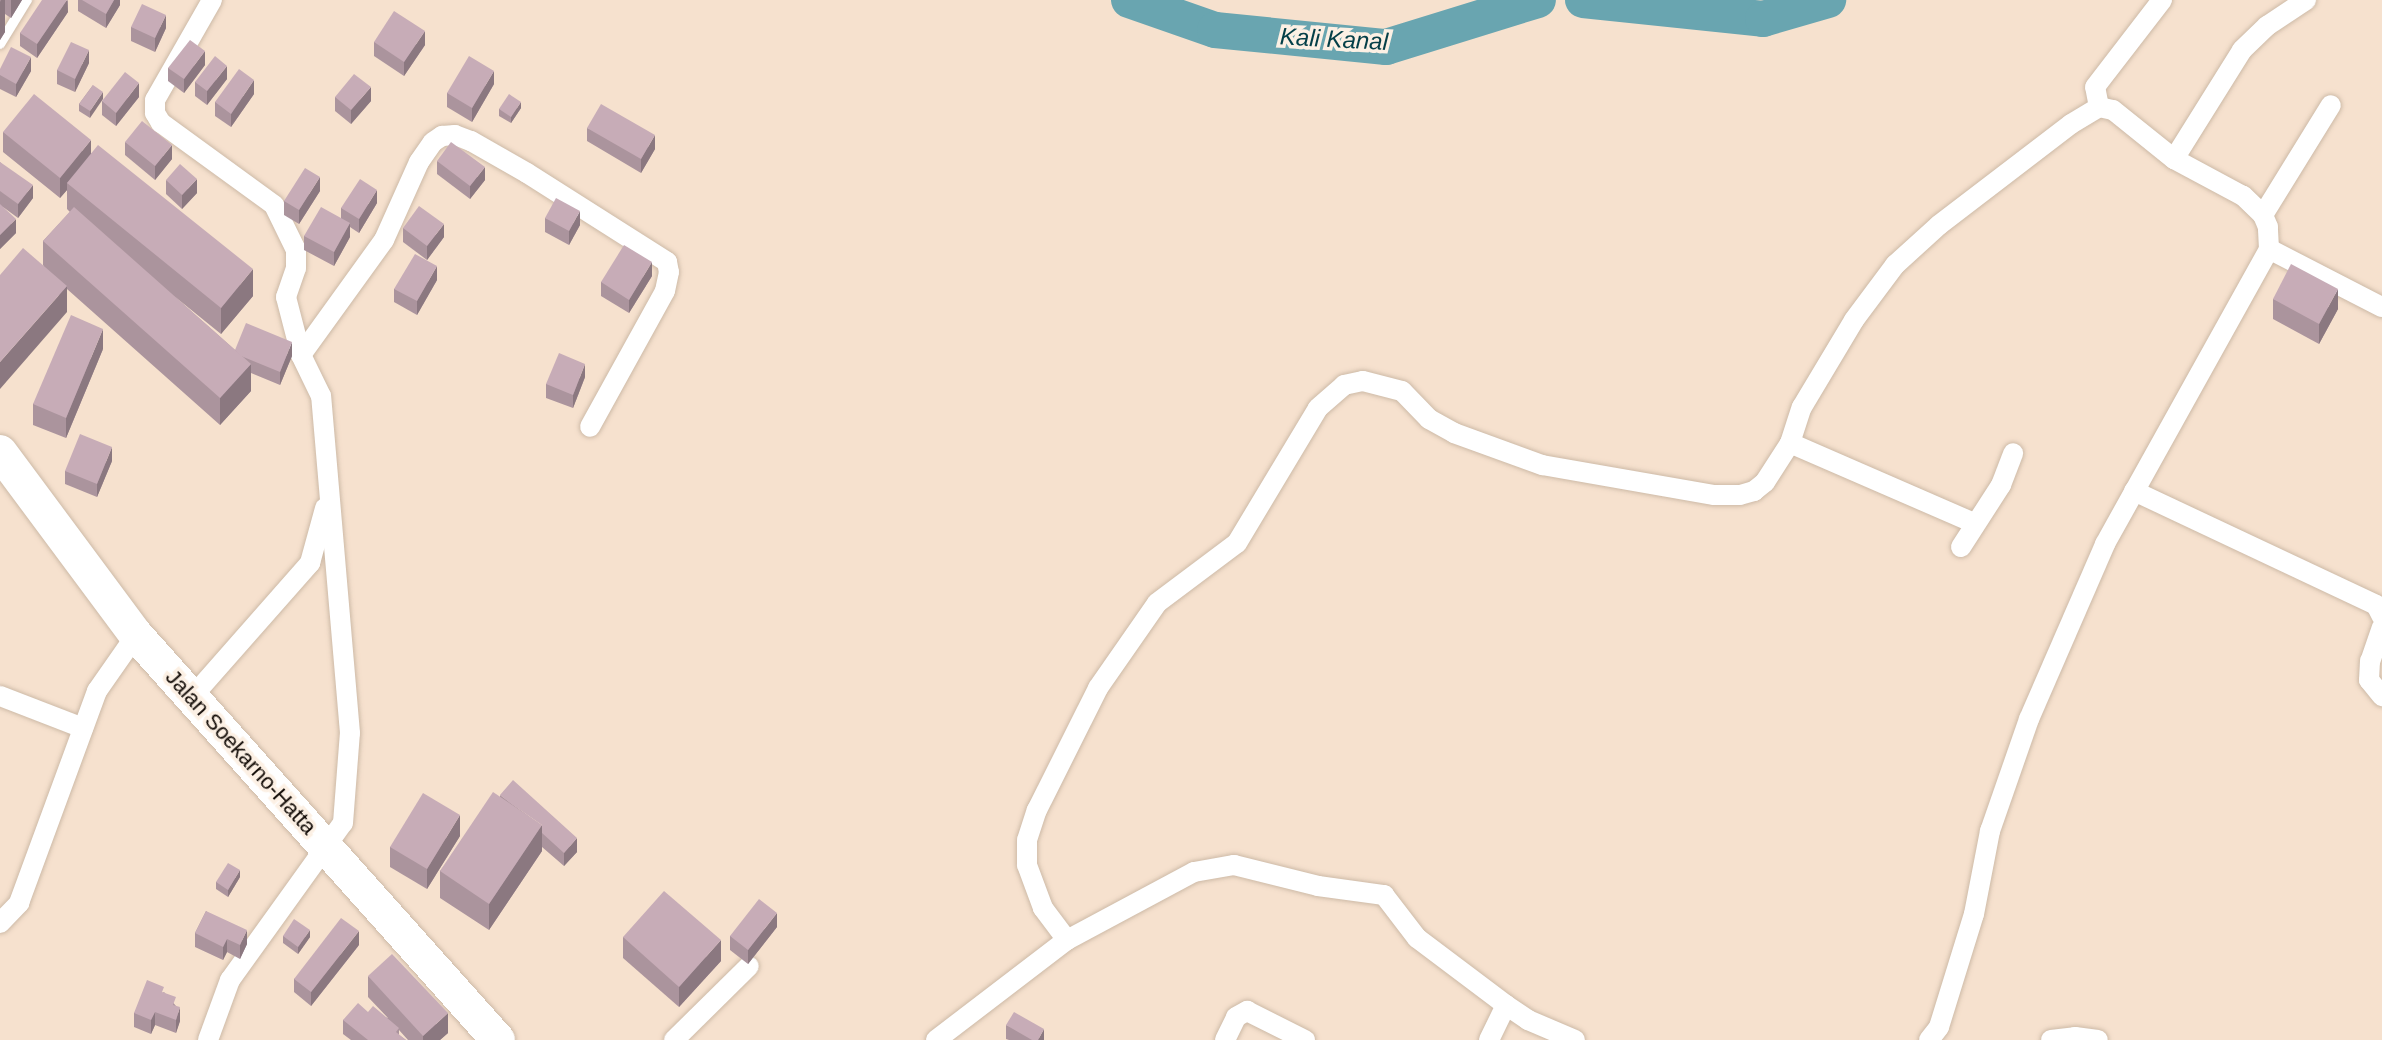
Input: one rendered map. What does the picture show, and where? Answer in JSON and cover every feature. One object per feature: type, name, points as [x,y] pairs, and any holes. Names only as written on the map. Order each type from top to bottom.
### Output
[{"type":"highway","name":"Jalan Soekarno-Hatta","points":[[0,452],[136,635],[498,1040]]},
{"type":"street","points":[[208,1040],[230,980],[343,823],[350,733],[321,396],[301,355],[286,297],[296,268],[296,250],[274,205],[161,123],[155,113],[155,100],[212,0]]},
{"type":"street","points":[[2099,107],[2095,87],[2162,0]]},
{"type":"street","points":[[2174,159],[2242,50],[2267,26],[2306,0]]},
{"type":"street","points":[[2263,215],[2331,105]]},
{"type":"street","points":[[1067,940],[1043,908],[1027,865],[1027,840],[1037,810],[1098,688],[1157,603],[1237,543],[1318,408],[1344,385],[1363,381],[1402,391],[1429,419],[1454,433],[1542,465],[1714,495],[1754,491],[1765,482],[1790,443],[1802,407],[1835,349],[1895,265],[1939,225],[2056,134],[2099,107],[2113,110],[2174,159],[2243,196],[2263,215],[2268,227],[2269,249],[2105,544],[2029,719],[1990,831],[1974,914],[1939,1027],[1929,1040]]},
{"type":"street","points":[[301,355],[384,240],[419,162],[433,142],[442,136],[455,135],[527,173],[667,262],[669,272],[665,291],[590,427]]},
{"type":"street","points":[[2269,249],[2382,307]]},
{"type":"street","points":[[1790,443],[1974,523]]},
{"type":"street","points":[[1961,547],[2001,485],[2013,453]]},
{"type":"street","points":[[192,697],[310,563],[330,489]]},
{"type":"street","points":[[2134,491],[2376,605],[2382,617]]},
{"type":"street","points":[[2382,627],[2370,661],[2369,680],[2382,696]]},
{"type":"street","points":[[0,923],[19,903],[97,691],[136,635]]},
{"type":"street","points":[[0,696],[83,728]]},
{"type":"street","points":[[936,1040],[1067,940],[1194,872],[1234,865],[1341,890],[1384,895],[1417,938],[1528,1020],[1575,1040]]},
{"type":"street","points":[[674,1040],[749,966]]},
{"type":"street","points":[[1489,1040],[1506,1005]]},
{"type":"street","points":[[1225,1040],[1236,1017],[1247,1011],[1305,1040]]},
{"type":"street","points":[[2051,1040],[2075,1037],[2098,1040]]},
{"type":"lane","points":[[0,44],[27,0]]},
{"type":"building","points":[[42,0],[67,0],[37,44],[20,33]]},
{"type":"building","points":[[82,0],[114,0],[106,14]]},
{"type":"building","points":[[142,4],[166,15],[155,38],[131,27]]},
{"type":"building","points":[[394,11],[425,31],[404,62],[374,42]]},
{"type":"building","points":[[190,40],[205,51],[184,79],[168,68]]},
{"type":"building","points":[[71,42],[89,50],[75,79],[57,70]]},
{"type":"building","points":[[11,47],[31,57],[16,84],[0,75]]},
{"type":"building","points":[[215,56],[227,66],[207,91],[195,82]]},
{"type":"building","points":[[469,56],[494,71],[472,108],[447,93]]},
{"type":"building","points":[[239,69],[254,80],[231,114],[215,102]]},
{"type":"building","points":[[125,72],[139,83],[116,113],[102,101]]},
{"type":"building","points":[[354,74],[371,87],[351,110],[335,97]]},
{"type":"building","points":[[93,85],[103,92],[90,111],[79,104]]},
{"type":"building","points":[[34,94],[91,140],[60,178],[3,132]]},
{"type":"building","points":[[509,94],[521,102],[511,117],[499,109]]},
{"type":"building","points":[[601,104],[655,135],[641,159],[587,128]]},
{"type":"building","points":[[142,121],[172,145],[155,166],[125,142]]},
{"type":"building","points":[[451,142],[485,167],[470,186],[437,161]]},
{"type":"building","points":[[98,145],[253,269],[221,308],[67,183]]},
{"type":"building","points":[[0,162],[33,185],[18,204],[0,191]]},
{"type":"building","points":[[180,164],[197,179],[182,195],[166,180]]},
{"type":"building","points":[[305,168],[320,177],[299,210],[284,201]]},
{"type":"building","points":[[360,179],[377,190],[359,219],[341,208]]},
{"type":"building","points":[[556,198],[580,211],[569,231],[545,218]]},
{"type":"building","points":[[0,204],[16,219],[0,235]]},
{"type":"building","points":[[419,206],[444,224],[427,246],[403,228]]},
{"type":"building","points":[[74,207],[251,364],[220,398],[43,241]]},
{"type":"building","points":[[321,207],[350,223],[334,252],[304,236]]},
{"type":"building","points":[[624,245],[652,262],[629,300],[601,282]]},
{"type":"building","points":[[23,248],[67,286],[0,362],[0,275]]},
{"type":"building","points":[[415,254],[437,266],[417,301],[394,289]]},
{"type":"building","points":[[2291,264],[2338,289],[2319,324],[2273,299]]},
{"type":"building","points":[[71,315],[103,329],[66,418],[33,404]]},
{"type":"building","points":[[246,323],[292,342],[280,372],[241,356],[235,350]]},
{"type":"building","points":[[559,353],[585,364],[573,395],[546,384]]},
{"type":"building","points":[[80,434],[112,447],[97,484],[65,471]]},
{"type":"building","points":[[513,780],[577,838],[564,853],[542,833],[542,825],[500,795]]},
{"type":"building","points":[[493,792],[542,825],[489,904],[440,871]]},
{"type":"building","points":[[423,793],[460,815],[427,869],[390,847]]},
{"type":"building","points":[[228,863],[240,870],[228,890],[216,882]]},
{"type":"building","points":[[664,891],[721,940],[679,987],[623,937]]},
{"type":"building","points":[[759,899],[777,913],[748,950],[730,936]]},
{"type":"building","points":[[206,911],[247,930],[240,945],[227,939],[223,947],[195,933]]},
{"type":"building","points":[[341,918],[359,931],[311,992],[294,979]]},
{"type":"building","points":[[294,919],[310,930],[298,947],[283,936]]},
{"type":"building","points":[[392,954],[448,1013],[423,1036],[368,976]]},
{"type":"building","points":[[147,980],[164,987],[162,992],[176,997],[173,1005],[180,1007],[176,1020],[155,1012],[151,1020],[134,1013]]},
{"type":"building","points":[[358,1003],[368,1012],[373,1006],[399,1028],[396,1032],[406,1040],[368,1040],[343,1020]]},
{"type":"building","points":[[1014,1012],[1044,1029],[1038,1040],[1032,1040],[1006,1025]]},
{"type":"waterway","name":"Kali Kanal","points":[[1129,0],[1215,30],[1386,47],[1538,0]]},
{"type":"waterway","name":"Kali Kanal","points":[[1583,0],[1763,19],[1828,0]]}]
